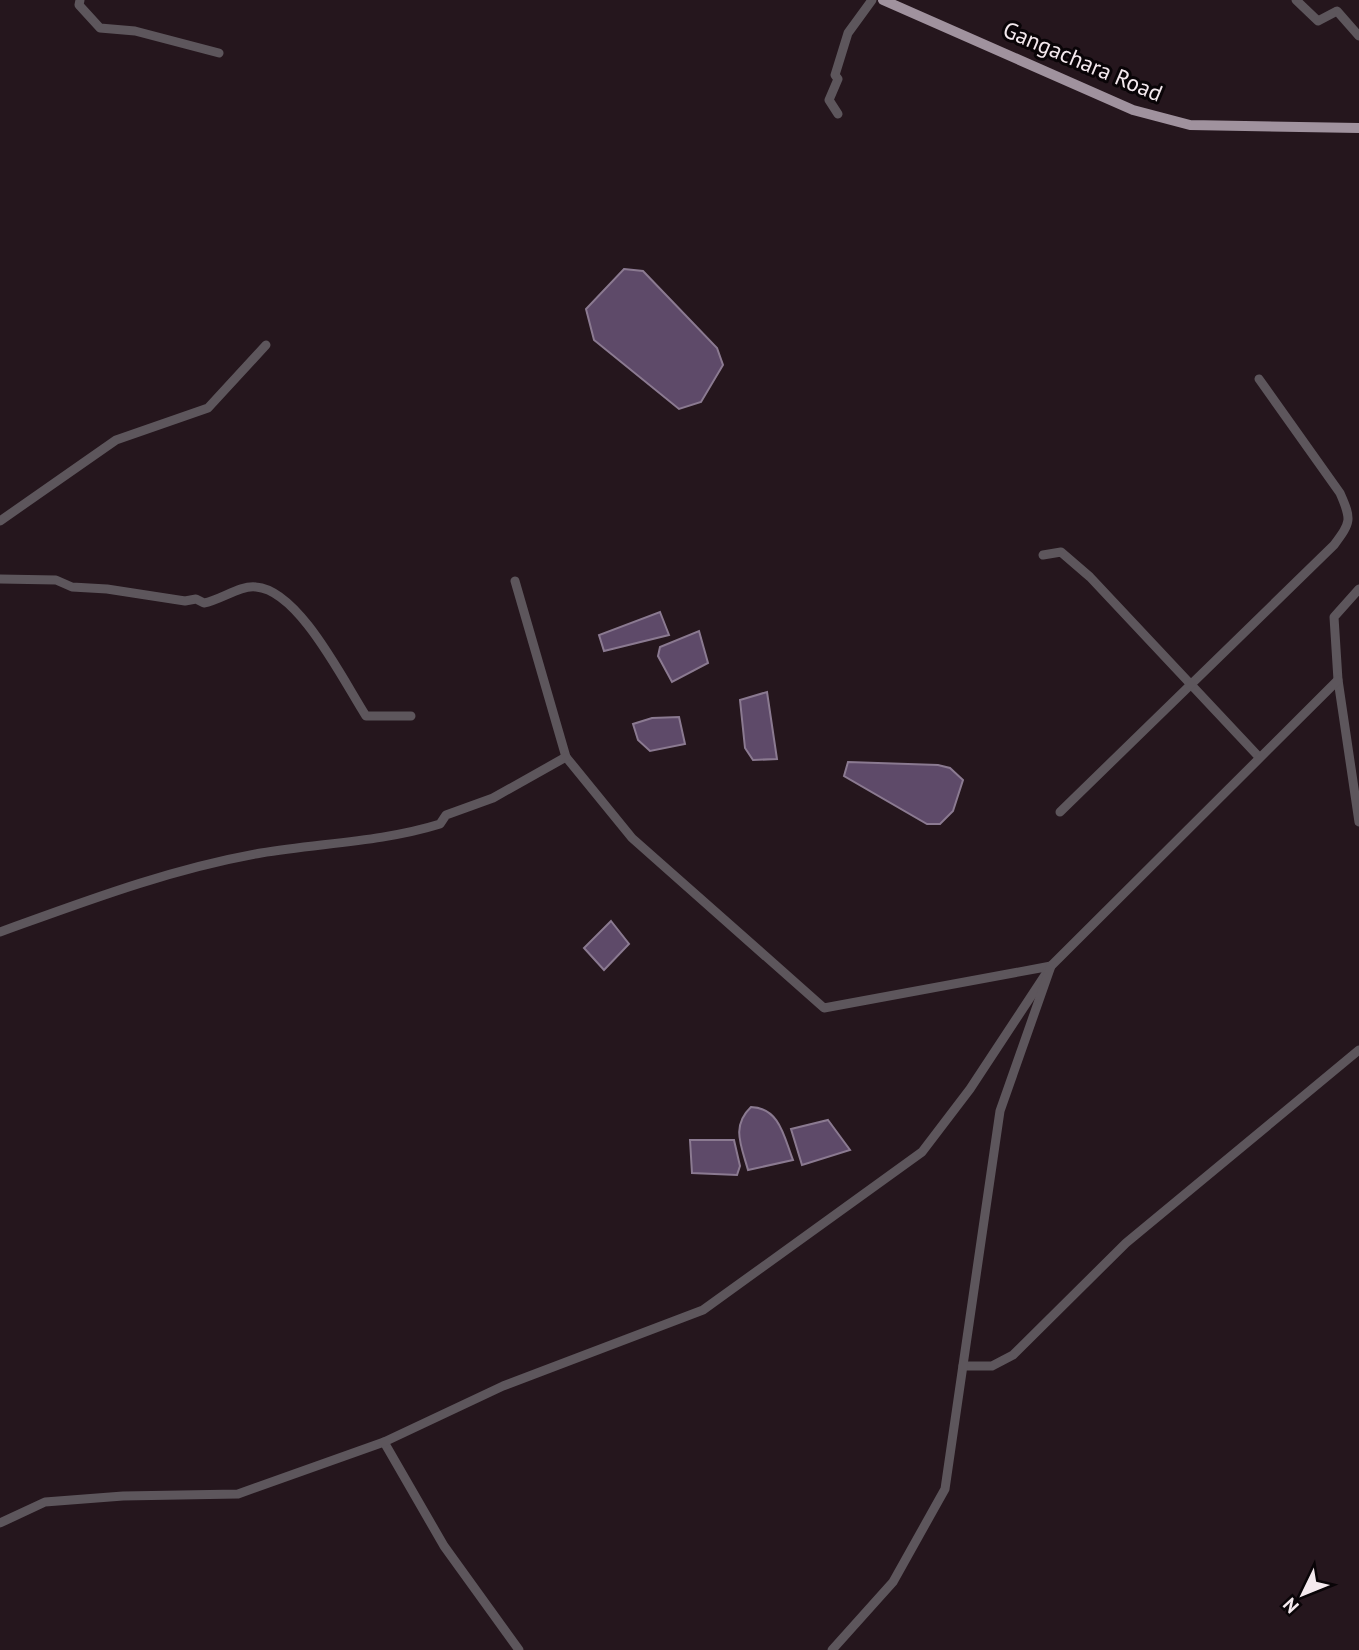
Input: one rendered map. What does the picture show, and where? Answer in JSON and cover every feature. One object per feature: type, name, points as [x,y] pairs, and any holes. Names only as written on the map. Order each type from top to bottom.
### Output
[{"type":"main road","name":"Gangachara Road","points":[[883,0],[1145,113],[1190,125],[1359,128]]},
{"type":"street","points":[[80,0],[79,5],[100,27],[135,31],[219,53]]},
{"type":"street","points":[[838,114],[829,100],[838,79],[835,75],[848,33],[872,0]]},
{"type":"street","points":[[1296,0],[1318,21],[1337,11],[1359,36]]},
{"type":"street","points":[[0,521],[116,440],[208,408],[266,345]]},
{"type":"street","points":[[1060,812],[1191,681],[1334,545],[1349,525],[1349,513],[1340,493],[1259,379]]},
{"type":"street","points":[[1043,555],[1061,552],[1071,561],[1191,681],[1259,757]]},
{"type":"street","points":[[0,579],[56,580],[72,587],[107,589],[185,601],[195,599],[204,603],[253,586],[271,589],[301,616],[366,716],[411,716]]},
{"type":"street","points":[[515,582],[566,757],[632,838],[824,1008],[1051,966]]},
{"type":"street","points":[[1359,589],[1334,617],[1338,680],[1359,822]]},
{"type":"street","points":[[0,1523],[44,1502],[123,1496],[238,1494],[384,1442],[503,1386],[703,1310],[922,1152],[970,1089],[1051,966],[1338,680]]},
{"type":"street","points":[[0,932],[173,871],[261,853],[389,836],[440,824],[446,815],[493,798],[566,757]]},
{"type":"street","points":[[832,1650],[892,1582],[945,1489],[1000,1111],[1051,966]]},
{"type":"street","points":[[963,1366],[992,1366],[1013,1355],[1126,1243],[1359,1050]]},
{"type":"street","points":[[384,1442],[444,1546],[519,1650]]},
{"type":"shaded area","points":[[624,269],[643,271],[717,348],[723,365],[701,402],[679,409],[594,340],[586,309]]},
{"type":"shaded area","points":[[660,612],[669,635],[604,651],[599,635]]},
{"type":"shaded area","points":[[699,631],[708,663],[672,682],[658,656],[660,647]]},
{"type":"shaded area","points":[[767,692],[777,759],[753,760],[745,748],[740,700]]},
{"type":"shaded area","points":[[679,717],[685,744],[650,751],[638,740],[633,724],[652,718]]},
{"type":"shaded area","points":[[848,762],[938,765],[950,768],[963,780],[953,811],[940,824],[927,824],[844,776]]},
{"type":"shaded area","points":[[611,921],[629,944],[604,970],[584,948]]},
{"type":"shaded area","points":[[751,1107],[769,1112],[775,1118],[793,1160],[748,1170],[739,1129]]},
{"type":"shaded area","points":[[828,1120],[850,1150],[802,1165],[791,1129]]},
{"type":"shaded area","points":[[690,1140],[734,1140],[740,1166],[737,1175],[692,1173]]}]
